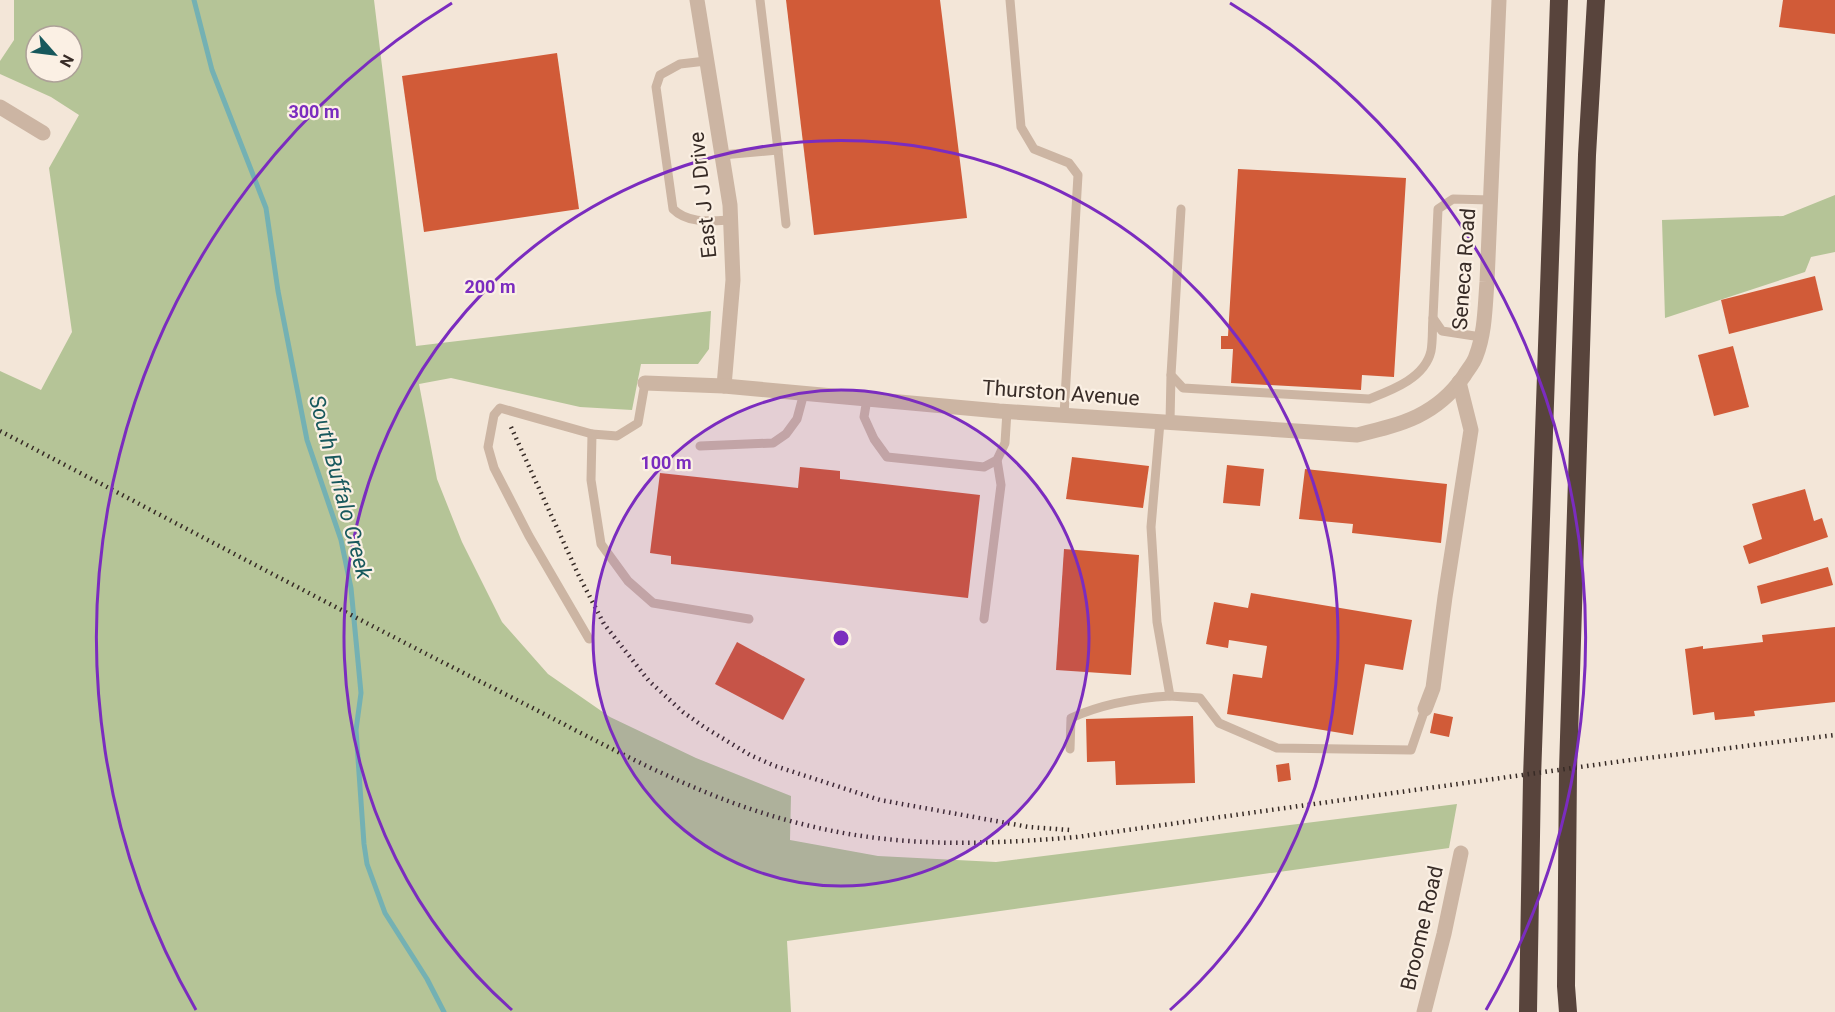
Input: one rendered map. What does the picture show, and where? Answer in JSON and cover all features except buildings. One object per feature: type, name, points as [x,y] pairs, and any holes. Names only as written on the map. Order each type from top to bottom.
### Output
[{"type":"highway","points":[[1528,1012],[1532,778],[1559,0]]},
{"type":"highway","points":[[1568,1012],[1566,986],[1568,770],[1587,167],[1596,0]]},
{"type":"street","name":"East J J Drive","points":[[698,0],[730,220],[733,280],[724,386]]},
{"type":"street","name":"Seneca Road","points":[[1459,382],[1476,358],[1481,337],[1487,282],[1499,0]]},
{"type":"street","points":[[0,107],[43,133]]},
{"type":"street","name":"Thurston Avenue","points":[[645,383],[724,386],[1007,411],[1357,435],[1404,423],[1441,403],[1459,382]]},
{"type":"street","points":[[1425,710],[1433,687],[1471,430],[1459,382]]},
{"type":"street","name":"Broome Road","points":[[1424,1012],[1444,934],[1461,853]]},
{"type":"lane","points":[[760,0],[786,225]]},
{"type":"lane","points":[[1010,0],[1021,127],[1034,149],[1069,163],[1078,175],[1064,415]]},
{"type":"lane","points":[[706,61],[680,64],[660,75],[656,87],[673,209],[680,216],[700,221],[730,220]]},
{"type":"lane","points":[[722,156],[778,150]]},
{"type":"lane","points":[[1171,375],[1183,388],[1369,399],[1397,388],[1421,369],[1431,353],[1438,209],[1453,199],[1491,200]]},
{"type":"lane","points":[[1170,696],[1157,622],[1151,527],[1171,375],[1181,209]]},
{"type":"lane","points":[[1433,318],[1442,331],[1481,337]]},
{"type":"lane","points":[[589,639],[494,468],[488,447],[494,415],[500,408],[592,434],[617,436],[638,423],[645,383]]},
{"type":"lane","points":[[700,446],[773,443],[786,434],[797,420],[804,393]]},
{"type":"lane","points":[[867,399],[864,417],[874,439],[887,457],[984,467],[997,460]]},
{"type":"lane","points":[[984,619],[1001,485],[997,460],[1005,443],[1007,411]]},
{"type":"lane","points":[[592,434],[591,480],[601,544],[628,581],[654,603],[749,619]]},
{"type":"lane","points":[[1070,749],[1071,718],[1117,702],[1140,697],[1200,698],[1219,723],[1277,748],[1411,750],[1425,710]]},
{"type":"green space","points":[[14,0],[374,0],[416,346],[711,311],[709,349],[698,364],[641,364],[632,410],[580,407],[451,378],[419,384],[437,479],[462,542],[502,622],[548,674],[610,717],[696,758],[791,796],[790,840],[878,856],[996,862],[1457,804],[1449,848],[787,941],[791,1012],[0,1012],[0,371],[41,390],[72,332],[49,168],[79,115],[51,97],[0,74],[0,61],[14,40]]},
{"type":"green space","points":[[1835,195],[1835,252],[1811,257],[1805,272],[1665,318],[1662,220],[1783,216]]},
{"type":"waterway","name":"South Buffalo Creek","points":[[194,0],[212,70],[266,208],[278,291],[307,440],[341,540],[351,588],[361,693],[356,730],[367,864],[385,913],[427,979],[444,1012]]},
{"type":"railway","points":[[511,427],[579,576],[604,624],[649,681],[683,712],[750,755],[775,766],[880,800],[1029,827],[1070,830]]},
{"type":"railway","points":[[0,431],[375,628],[648,767],[762,813],[837,832],[939,843],[1007,842],[1077,837],[1623,761],[1835,735]]}]
